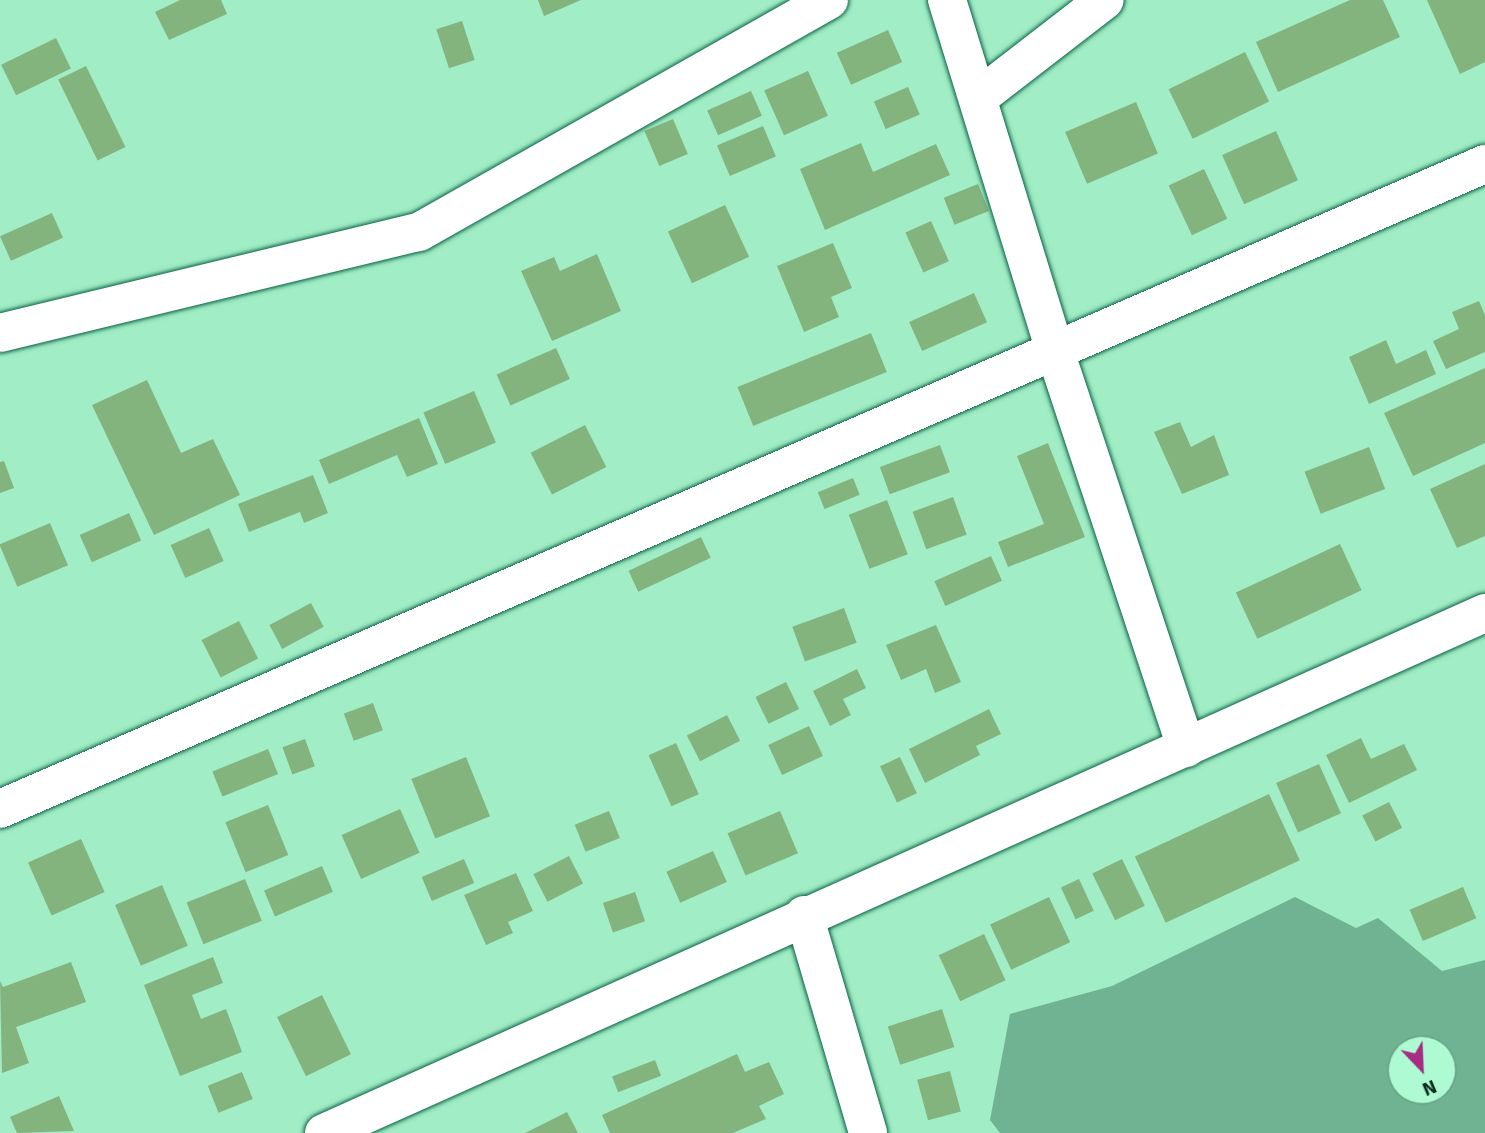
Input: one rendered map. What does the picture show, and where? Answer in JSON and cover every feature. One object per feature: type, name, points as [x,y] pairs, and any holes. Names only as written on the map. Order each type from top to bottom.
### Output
[{"type":"street","points":[[0,333],[419,232],[830,0]]},
{"type":"street","points":[[947,0],[1056,354],[1186,748]]},
{"type":"street","points":[[978,98],[1105,0]]},
{"type":"street","points":[[0,809],[1056,354],[1485,164]]},
{"type":"street","points":[[324,1133],[804,915],[1186,748],[1485,613]]},
{"type":"street","points":[[804,915],[868,1133]]},
{"type":"shaded area","points":[[1295,897],[1356,928],[1378,918],[1442,971],[1485,960],[1485,1133],[1000,1133],[990,1120],[1010,1014],[1112,986]]},
{"type":"building","points":[[180,0],[221,0],[227,14],[169,40],[155,12]]},
{"type":"building","points":[[538,0],[581,0],[544,16]]},
{"type":"building","points":[[1350,0],[1383,0],[1400,37],[1278,92],[1256,42]]},
{"type":"building","points":[[1427,0],[1485,0],[1485,62],[1460,74]]},
{"type":"building","points":[[462,21],[475,60],[449,68],[436,29]]},
{"type":"building","points":[[888,30],[902,62],[851,85],[837,53]]},
{"type":"building","points":[[56,38],[71,69],[16,95],[1,65]]},
{"type":"building","points":[[1245,52],[1269,101],[1193,139],[1169,89]]},
{"type":"building","points":[[86,66],[125,147],[98,160],[58,80]]},
{"type":"building","points":[[808,71],[828,116],[784,135],[764,91]]},
{"type":"building","points":[[908,87],[920,115],[886,129],[874,101]]},
{"type":"building","points":[[751,91],[762,116],[718,135],[707,111]]},
{"type":"building","points":[[1136,102],[1158,154],[1087,184],[1065,132]]},
{"type":"building","points":[[673,119],[688,154],[659,166],[644,131]]},
{"type":"building","points":[[763,126],[776,156],[730,176],[717,146]]},
{"type":"building","points":[[1276,131],[1298,180],[1244,204],[1222,155]]},
{"type":"building","points":[[861,143],[873,172],[936,144],[950,175],[825,230],[800,169]]},
{"type":"building","points":[[1204,169],[1227,219],[1192,235],[1169,185]]},
{"type":"building","points":[[978,184],[989,211],[955,225],[944,198]]},
{"type":"building","points":[[725,205],[749,257],[692,283],[668,232]]},
{"type":"building","points":[[52,213],[63,238],[11,261],[0,236]]},
{"type":"building","points":[[931,221],[949,261],[923,273],[905,232]]},
{"type":"building","points":[[833,243],[852,288],[831,297],[839,317],[804,332],[777,266]]},
{"type":"building","points":[[597,254],[621,311],[552,341],[521,271],[554,257],[560,271]]},
{"type":"building","points":[[974,293],[987,322],[922,351],[909,322]]},
{"type":"building","points":[[1479,301],[1485,315],[1485,352],[1446,369],[1433,341],[1459,329],[1452,312]]},
{"type":"building","points":[[871,333],[887,372],[753,426],[737,387]]},
{"type":"building","points":[[1386,340],[1396,364],[1426,350],[1436,374],[1369,404],[1349,357]]},
{"type":"building","points":[[556,348],[570,379],[510,405],[497,374]]},
{"type":"building","points":[[1485,368],[1485,443],[1413,476],[1384,413]]},
{"type":"building","points":[[147,380],[181,453],[213,439],[240,495],[154,535],[92,405]]},
{"type":"building","points":[[474,391],[496,443],[445,464],[423,412]]},
{"type":"building","points":[[419,418],[438,464],[407,477],[397,455],[329,484],[319,460]]},
{"type":"building","points":[[1180,422],[1191,447],[1214,435],[1229,475],[1182,494],[1154,432]]},
{"type":"building","points":[[585,425],[606,467],[552,495],[531,453]]},
{"type":"building","points":[[1048,443],[1085,537],[1008,567],[998,542],[1044,524],[1017,456]]},
{"type":"building","points":[[940,445],[950,472],[890,494],[880,467]]},
{"type":"building","points":[[1369,447],[1385,489],[1321,514],[1305,472]]},
{"type":"building","points":[[4,461],[14,488],[0,493],[0,462]]},
{"type":"building","points":[[1485,464],[1485,536],[1457,548],[1430,489]]},
{"type":"building","points":[[313,475],[328,513],[304,523],[300,512],[249,532],[238,504]]},
{"type":"building","points":[[853,478],[860,495],[825,509],[818,492]]},
{"type":"building","points":[[953,497],[967,535],[926,549],[913,512]]},
{"type":"building","points":[[887,500],[908,554],[870,569],[849,515]]},
{"type":"building","points":[[129,513],[141,540],[92,562],[80,535]]},
{"type":"building","points":[[50,523],[68,565],[17,587],[0,544]]},
{"type":"building","points":[[209,528],[224,561],[185,578],[171,545]]},
{"type":"building","points":[[701,537],[711,558],[638,592],[628,571]]},
{"type":"building","points":[[1340,544],[1362,590],[1257,639],[1236,593]]},
{"type":"building","points":[[991,556],[1002,581],[945,606],[934,581]]},
{"type":"building","points":[[311,603],[324,627],[282,649],[270,625]]},
{"type":"building","points":[[844,608],[857,643],[805,662],[792,627]]},
{"type":"building","points":[[239,621],[258,658],[221,677],[202,640]]},
{"type":"building","points":[[936,625],[961,682],[935,693],[926,669],[901,680],[886,645]]},
{"type":"building","points":[[857,669],[866,688],[843,699],[851,715],[830,726],[813,691]]},
{"type":"building","points":[[786,682],[799,709],[769,724],[755,697]]},
{"type":"building","points":[[373,703],[383,730],[354,741],[344,714]]},
{"type":"building","points":[[989,709],[1001,734],[976,746],[980,755],[925,783],[909,749]]},
{"type":"building","points":[[727,715],[740,741],[700,761],[687,735]]},
{"type":"building","points":[[809,726],[823,756],[782,775],[768,745]]},
{"type":"building","points":[[1361,738],[1371,759],[1404,744],[1417,770],[1349,803],[1326,755]]},
{"type":"building","points":[[305,739],[315,766],[292,774],[282,747]]},
{"type":"building","points":[[676,743],[699,794],[671,806],[649,755]]},
{"type":"building","points":[[268,749],[278,774],[222,797],[212,771]]},
{"type":"building","points":[[466,757],[490,816],[435,838],[411,779]]},
{"type":"building","points":[[900,757],[917,793],[897,803],[880,766]]},
{"type":"building","points":[[1319,764],[1341,813],[1298,832],[1276,783]]},
{"type":"building","points":[[1269,794],[1300,860],[1166,923],[1135,857]]},
{"type":"building","points":[[1389,802],[1402,828],[1375,841],[1362,816]]},
{"type":"building","points":[[268,805],[288,855],[246,872],[225,822]]},
{"type":"building","points":[[400,809],[420,853],[361,879],[342,835]]},
{"type":"building","points":[[609,811],[620,838],[586,852],[575,825]]},
{"type":"building","points":[[780,811],[798,853],[746,876],[728,833]]},
{"type":"building","points":[[81,839],[105,892],[52,916],[28,863]]},
{"type":"building","points":[[713,851],[727,882],[680,903],[666,872]]},
{"type":"building","points":[[569,856],[583,884],[547,902],[533,874]]},
{"type":"building","points":[[464,859],[474,883],[432,901],[422,877]]},
{"type":"building","points":[[1122,859],[1145,906],[1115,920],[1092,873]]},
{"type":"building","points":[[322,866],[333,892],[275,916],[264,891]]},
{"type":"building","points":[[516,873],[533,911],[508,922],[513,933],[486,945],[464,895]]},
{"type":"building","points":[[245,879],[262,921],[203,944],[187,903]]},
{"type":"building","points":[[1079,879],[1094,911],[1076,919],[1061,887]]},
{"type":"building","points":[[162,885],[188,946],[141,966],[115,905]]},
{"type":"building","points":[[1463,887],[1476,918],[1423,941],[1410,910]]},
{"type":"building","points":[[635,892],[645,921],[613,932],[603,903]]},
{"type":"building","points":[[1049,897],[1070,942],[1011,970],[990,924]]},
{"type":"building","points":[[984,934],[1006,980],[960,1001],[939,955]]},
{"type":"building","points":[[213,957],[223,983],[192,995],[201,1019],[226,1009],[242,1052],[180,1076],[144,985]]},
{"type":"building","points":[[71,962],[86,1002],[16,1027],[29,1063],[2,1073],[0,981],[3,987]]},
{"type":"building","points":[[322,995],[351,1054],[306,1076],[277,1017]]},
{"type":"building","points":[[942,1009],[954,1047],[900,1065],[888,1027]]},
{"type":"building","points":[[737,1054],[745,1072],[769,1062],[784,1094],[759,1106],[766,1119],[733,1133],[610,1133],[602,1115]]},
{"type":"building","points":[[655,1060],[661,1076],[618,1092],[612,1076]]},
{"type":"building","points":[[950,1071],[961,1112],[928,1120],[917,1080]]},
{"type":"building","points":[[242,1072],[253,1099],[219,1113],[208,1086]]},
{"type":"building","points":[[59,1096],[74,1131],[17,1133],[10,1117]]},
{"type":"building","points":[[567,1112],[578,1133],[525,1133]]}]
